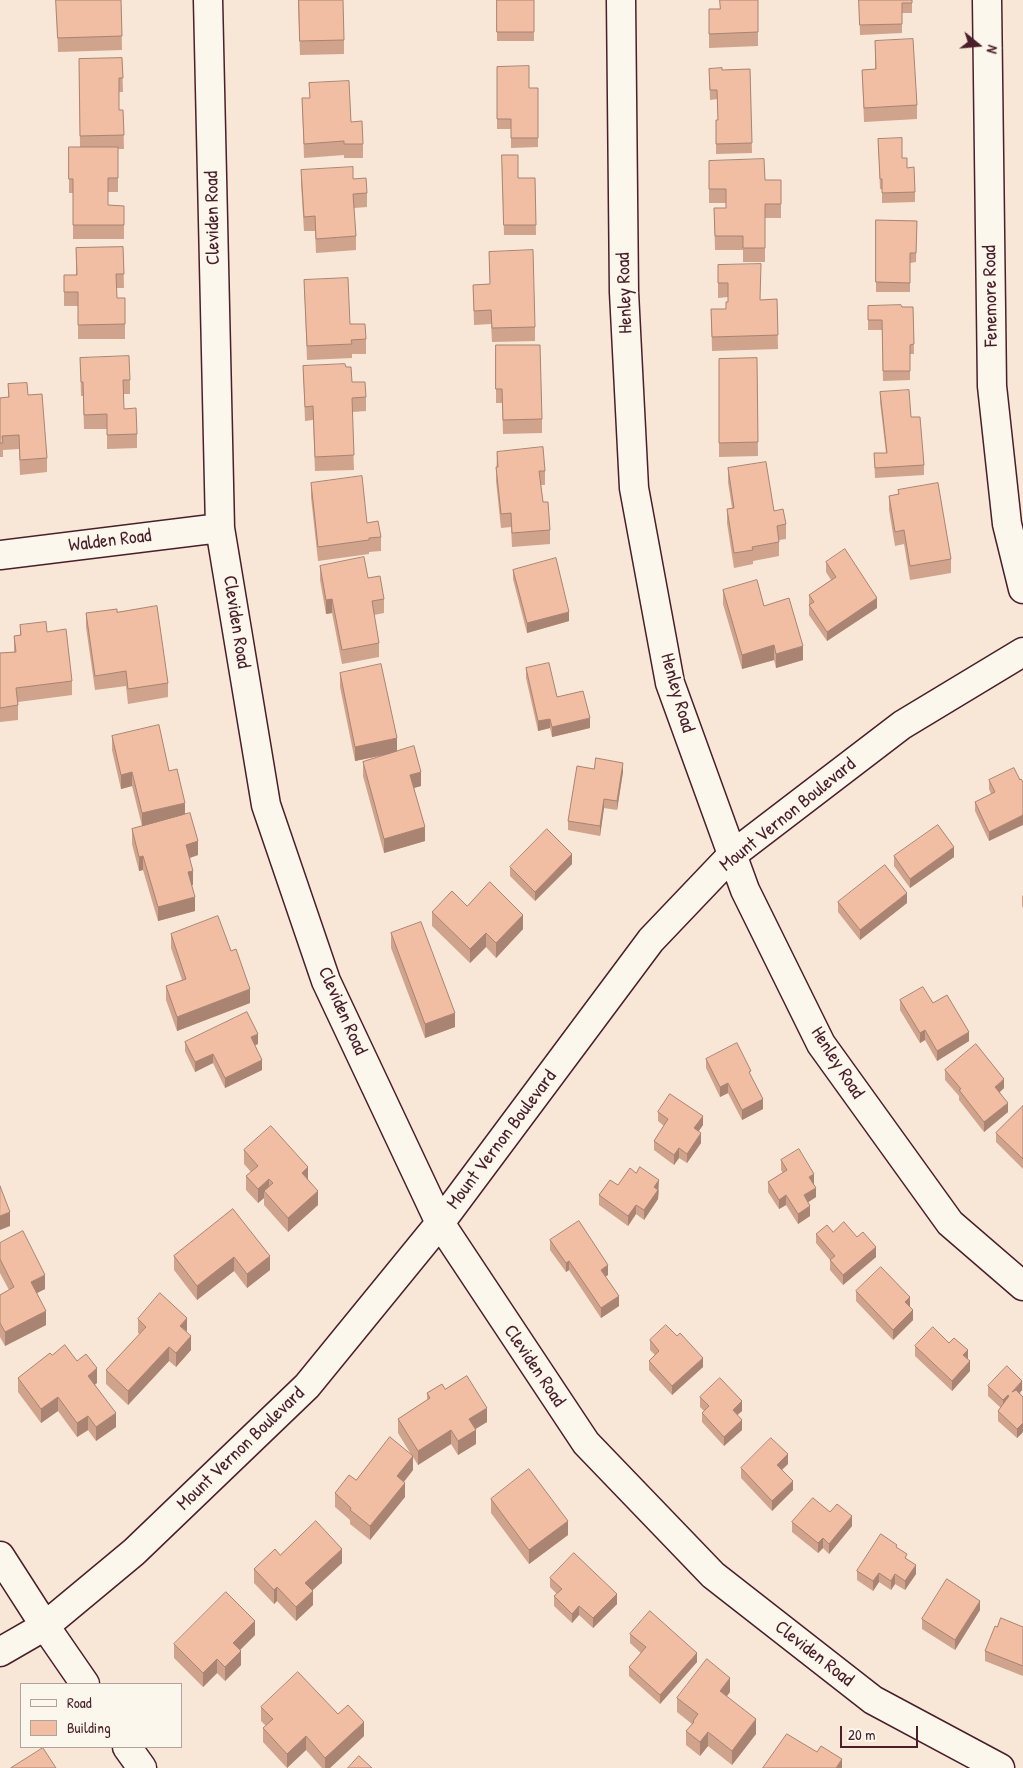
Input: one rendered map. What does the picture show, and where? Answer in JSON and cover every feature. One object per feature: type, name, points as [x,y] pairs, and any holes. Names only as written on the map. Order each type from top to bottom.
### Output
[{"type":"street","name":"Cleviden Road","points":[[208,0],[220,528],[266,805],[326,981],[440,1223],[586,1443],[714,1575],[873,1700],[1000,1768]]},
{"type":"street","name":"Henley Road","points":[[621,0],[624,292],[634,488],[670,683],[745,890],[821,1044],[950,1223],[1023,1286]]},
{"type":"street","name":"Fenemore Road","points":[[987,0],[992,386],[1007,524],[1023,589]]},
{"type":"street","name":"Walden Road","points":[[0,555],[220,528]]},
{"type":"street","name":"Mount Vernon Boulevard","points":[[0,1652],[45,1626],[134,1552],[307,1386],[440,1223],[651,940],[732,855],[902,725],[1023,652]]},
{"type":"street","points":[[0,1556],[84,1683]]},
{"type":"street","points":[[128,1748],[142,1768]]},
{"type":"building","points":[[56,0],[121,0],[122,36],[58,38]]},
{"type":"building","points":[[299,0],[343,0],[344,40],[300,41]]},
{"type":"building","points":[[497,0],[534,0],[534,32],[497,32]]},
{"type":"building","points":[[720,0],[758,0],[758,32],[709,34],[709,9],[720,9]]},
{"type":"building","points":[[859,0],[912,0],[912,3],[902,3],[902,24],[860,25]]},
{"type":"building","points":[[913,39],[917,105],[864,108],[862,70],[876,69],[875,41]]},
{"type":"building","points":[[122,58],[123,78],[119,78],[119,110],[123,110],[124,135],[80,136],[79,59]]},
{"type":"building","points":[[529,66],[529,88],[538,88],[538,138],[511,138],[511,119],[497,119],[497,67]]},
{"type":"building","points":[[722,68],[722,70],[750,69],[752,143],[716,144],[716,120],[718,120],[717,90],[710,90],[709,69]]},
{"type":"building","points":[[349,81],[351,122],[362,121],[363,144],[344,144],[344,141],[304,144],[302,98],[310,98],[309,83]]},
{"type":"building","points":[[902,138],[902,158],[907,158],[907,168],[914,167],[915,192],[882,193],[878,139]]},
{"type":"building","points":[[69,147],[118,147],[118,178],[108,178],[108,205],[124,206],[124,225],[73,225],[73,179],[69,179]]},
{"type":"building","points":[[502,155],[518,155],[518,178],[535,178],[536,225],[504,225]]},
{"type":"building","points":[[764,159],[765,180],[781,180],[781,204],[765,204],[765,248],[743,248],[743,236],[715,236],[714,208],[726,208],[726,189],[709,189],[709,161]]},
{"type":"building","points":[[353,167],[353,179],[366,178],[367,193],[353,194],[356,236],[316,239],[315,216],[304,217],[301,170]]},
{"type":"building","points":[[876,220],[917,221],[916,253],[910,253],[910,283],[876,282]]},
{"type":"building","points":[[123,247],[124,274],[116,274],[117,298],[125,298],[125,324],[78,325],[78,292],[64,292],[64,275],[77,275],[76,248]]},
{"type":"building","points":[[533,250],[535,327],[492,328],[491,310],[474,311],[473,285],[490,284],[489,252]]},
{"type":"building","points":[[761,264],[760,300],[777,299],[778,335],[712,337],[711,309],[726,309],[726,302],[728,302],[728,283],[718,283],[718,265]]},
{"type":"building","points":[[348,278],[350,324],[365,324],[366,339],[351,340],[352,344],[307,346],[304,280]]},
{"type":"building","points":[[901,305],[902,307],[913,307],[914,344],[910,345],[910,371],[883,371],[882,320],[868,320],[868,306]]},
{"type":"building","points":[[496,345],[540,345],[542,419],[503,420],[502,389],[496,389]]},
{"type":"building","points":[[129,356],[130,380],[123,380],[124,409],[136,408],[137,434],[107,435],[107,414],[84,415],[80,358]]},
{"type":"building","points":[[757,358],[758,442],[719,443],[719,359]]},
{"type":"building","points":[[345,364],[346,367],[351,367],[352,382],[365,382],[366,397],[352,398],[354,455],[315,457],[313,406],[305,407],[303,366]]},
{"type":"building","points":[[27,383],[28,395],[42,394],[47,458],[20,460],[19,435],[2,436],[3,443],[0,443],[0,398],[9,397],[8,384]]},
{"type":"building","points":[[909,390],[911,417],[920,417],[924,465],[875,468],[874,453],[887,453],[880,392]]},
{"type":"building","points":[[543,447],[545,471],[539,471],[543,502],[548,502],[550,530],[512,533],[511,513],[501,514],[496,467],[498,467],[497,452]]},
{"type":"building","points":[[766,462],[774,511],[783,509],[786,524],[777,526],[779,542],[752,547],[753,550],[734,553],[727,509],[734,508],[728,468]]},
{"type":"building","points":[[362,476],[367,523],[378,521],[381,537],[318,547],[311,483]]},
{"type":"building","points":[[938,483],[951,559],[910,566],[904,530],[895,532],[889,496],[899,494],[898,490]]},
{"type":"building","points":[[845,549],[877,598],[827,632],[809,605],[814,602],[809,595],[836,577],[826,562]]},
{"type":"building","points":[[364,557],[368,578],[380,576],[384,599],[372,601],[379,643],[342,650],[332,599],[326,600],[320,566]]},
{"type":"building","points":[[556,558],[569,612],[527,623],[513,570]]},
{"type":"building","points":[[757,580],[764,606],[789,598],[803,646],[776,654],[774,645],[742,655],[723,590]]},
{"type":"building","points":[[157,606],[168,683],[128,689],[126,671],[95,676],[86,613],[117,609],[117,612]]},
{"type":"building","points":[[46,622],[47,632],[66,629],[72,681],[16,688],[18,705],[0,708],[0,653],[16,652],[14,636],[21,635],[20,625]]},
{"type":"building","points":[[549,663],[557,697],[583,691],[590,718],[552,727],[550,719],[538,721],[526,668]]},
{"type":"building","points":[[381,664],[397,738],[355,747],[340,673]]},
{"type":"building","points":[[159,725],[169,771],[177,769],[185,803],[142,813],[132,772],[121,775],[112,736]]},
{"type":"building","points":[[414,746],[421,772],[410,775],[425,827],[384,839],[363,762]]},
{"type":"building","points":[[596,758],[623,763],[617,801],[604,799],[600,826],[568,821],[577,766],[594,769]]},
{"type":"building","points":[[1014,768],[1023,782],[1023,815],[989,832],[975,802],[995,792],[989,780]]},
{"type":"building","points":[[190,813],[198,841],[186,845],[193,871],[188,872],[195,897],[158,907],[143,856],[139,857],[132,829]]},
{"type":"building","points":[[938,825],[954,847],[910,879],[894,856]]},
{"type":"building","points":[[547,829],[572,854],[535,892],[510,867]]},
{"type":"building","points":[[885,865],[907,893],[860,930],[838,902]]},
{"type":"building","points":[[490,882],[523,915],[496,943],[486,933],[470,949],[432,912],[452,891],[467,906]]},
{"type":"building","points":[[218,916],[231,951],[236,949],[250,989],[177,1017],[166,986],[186,979],[171,934]]},
{"type":"building","points":[[421,922],[455,1013],[425,1024],[391,933]]},
{"type":"building","points":[[923,987],[933,1003],[947,995],[969,1032],[937,1051],[925,1030],[920,1033],[900,1000]]},
{"type":"building","points":[[247,1012],[258,1034],[251,1037],[262,1060],[225,1078],[213,1054],[195,1062],[185,1042]]},
{"type":"building","points":[[737,1043],[763,1099],[742,1110],[728,1083],[720,1087],[706,1059]]},
{"type":"building","points":[[976,1044],[1004,1079],[995,1087],[1008,1103],[984,1122],[945,1070]]},
{"type":"building","points":[[670,1094],[703,1116],[694,1128],[701,1133],[687,1154],[679,1148],[674,1155],[654,1141],[668,1119],[658,1112]]},
{"type":"building","points":[[1023,1106],[1023,1159],[996,1133]]},
{"type":"building","points":[[271,1126],[308,1167],[302,1173],[318,1191],[288,1218],[264,1191],[273,1183],[269,1179],[258,1189],[246,1176],[258,1166],[244,1150]]},
{"type":"building","points":[[799,1149],[814,1174],[809,1177],[816,1188],[804,1195],[810,1206],[798,1214],[786,1195],[779,1200],[768,1182],[787,1170],[781,1160]]},
{"type":"building","points":[[640,1167],[659,1180],[654,1187],[658,1190],[644,1210],[636,1205],[628,1216],[599,1195],[610,1180],[618,1185],[630,1168],[636,1173]]},
{"type":"building","points":[[0,1186],[10,1212],[0,1216]]},
{"type":"building","points":[[233,1209],[270,1256],[247,1274],[234,1257],[197,1286],[174,1256]]},
{"type":"building","points":[[579,1221],[608,1265],[601,1270],[619,1296],[601,1308],[569,1261],[566,1263],[550,1240]]},
{"type":"building","points":[[844,1222],[857,1237],[863,1232],[876,1247],[843,1275],[830,1260],[835,1256],[816,1234],[827,1225],[833,1232]]},
{"type":"building","points":[[23,1231],[45,1275],[31,1282],[46,1311],[5,1332],[0,1323],[0,1295],[14,1287],[0,1259],[0,1243]]},
{"type":"building","points":[[881,1267],[910,1297],[905,1302],[913,1310],[893,1330],[856,1291]]},
{"type":"building","points":[[160,1293],[187,1318],[180,1326],[191,1336],[176,1353],[169,1347],[128,1391],[106,1370],[146,1327],[138,1319]]},
{"type":"building","points":[[666,1325],[677,1336],[680,1333],[703,1358],[672,1386],[649,1361],[659,1351],[650,1340]]},
{"type":"building","points":[[933,1327],[949,1343],[954,1338],[968,1350],[963,1355],[970,1361],[952,1381],[915,1346]]},
{"type":"building","points":[[65,1345],[77,1361],[86,1354],[97,1368],[88,1376],[116,1413],[96,1427],[88,1416],[77,1423],[58,1397],[41,1409],[18,1378],[50,1353],[52,1355]]},
{"type":"building","points":[[1007,1366],[1022,1381],[1012,1392],[1016,1390],[1023,1397],[1023,1423],[1017,1429],[998,1411],[1009,1396],[1003,1400],[988,1386]]},
{"type":"building","points":[[467,1376],[487,1408],[469,1419],[476,1430],[458,1441],[451,1430],[418,1451],[398,1419],[430,1398],[427,1393],[442,1384],[445,1389]]},
{"type":"building","points":[[720,1378],[742,1401],[733,1410],[742,1420],[724,1437],[702,1413],[709,1406],[700,1397]]},
{"type":"building","points":[[390,1437],[413,1456],[397,1476],[405,1483],[370,1526],[350,1510],[351,1508],[335,1493],[349,1475],[356,1480]]},
{"type":"building","points":[[771,1438],[788,1454],[777,1465],[793,1481],[772,1501],[741,1468]]},
{"type":"building","points":[[529,1469],[568,1521],[529,1550],[491,1499]]},
{"type":"building","points":[[813,1498],[830,1512],[837,1504],[852,1516],[829,1544],[823,1538],[818,1543],[792,1522]]},
{"type":"building","points":[[316,1521],[342,1549],[305,1583],[313,1591],[296,1607],[277,1587],[274,1590],[254,1569],[275,1549],[280,1555]]},
{"type":"building","points":[[881,1534],[897,1545],[896,1547],[907,1554],[905,1558],[916,1565],[905,1581],[895,1574],[891,1581],[879,1573],[873,1581],[857,1571]]},
{"type":"building","points":[[574,1553],[617,1594],[593,1618],[579,1606],[572,1614],[554,1596],[562,1589],[550,1578]]},
{"type":"building","points":[[947,1579],[980,1601],[955,1640],[922,1619]]},
{"type":"building","points":[[226,1592],[255,1621],[233,1643],[241,1651],[225,1667],[217,1659],[203,1673],[174,1644]]},
{"type":"building","points":[[650,1611],[697,1653],[660,1695],[629,1667],[646,1647],[630,1634]]},
{"type":"building","points":[[1001,1618],[1023,1627],[1023,1666],[985,1651],[995,1626],[997,1627]]},
{"type":"building","points":[[707,1659],[730,1678],[720,1691],[756,1719],[732,1751],[708,1732],[700,1742],[686,1731],[698,1714],[677,1698]]},
{"type":"building","points":[[298,1672],[338,1714],[348,1705],[364,1722],[325,1758],[306,1736],[287,1754],[263,1728],[273,1719],[261,1707]]},
{"type":"building","points":[[787,1734],[817,1752],[821,1746],[842,1759],[836,1768],[763,1768]]},
{"type":"building","points":[[43,1748],[56,1768],[11,1768]]},
{"type":"building","points":[[359,1756],[372,1768],[348,1768]]}]
